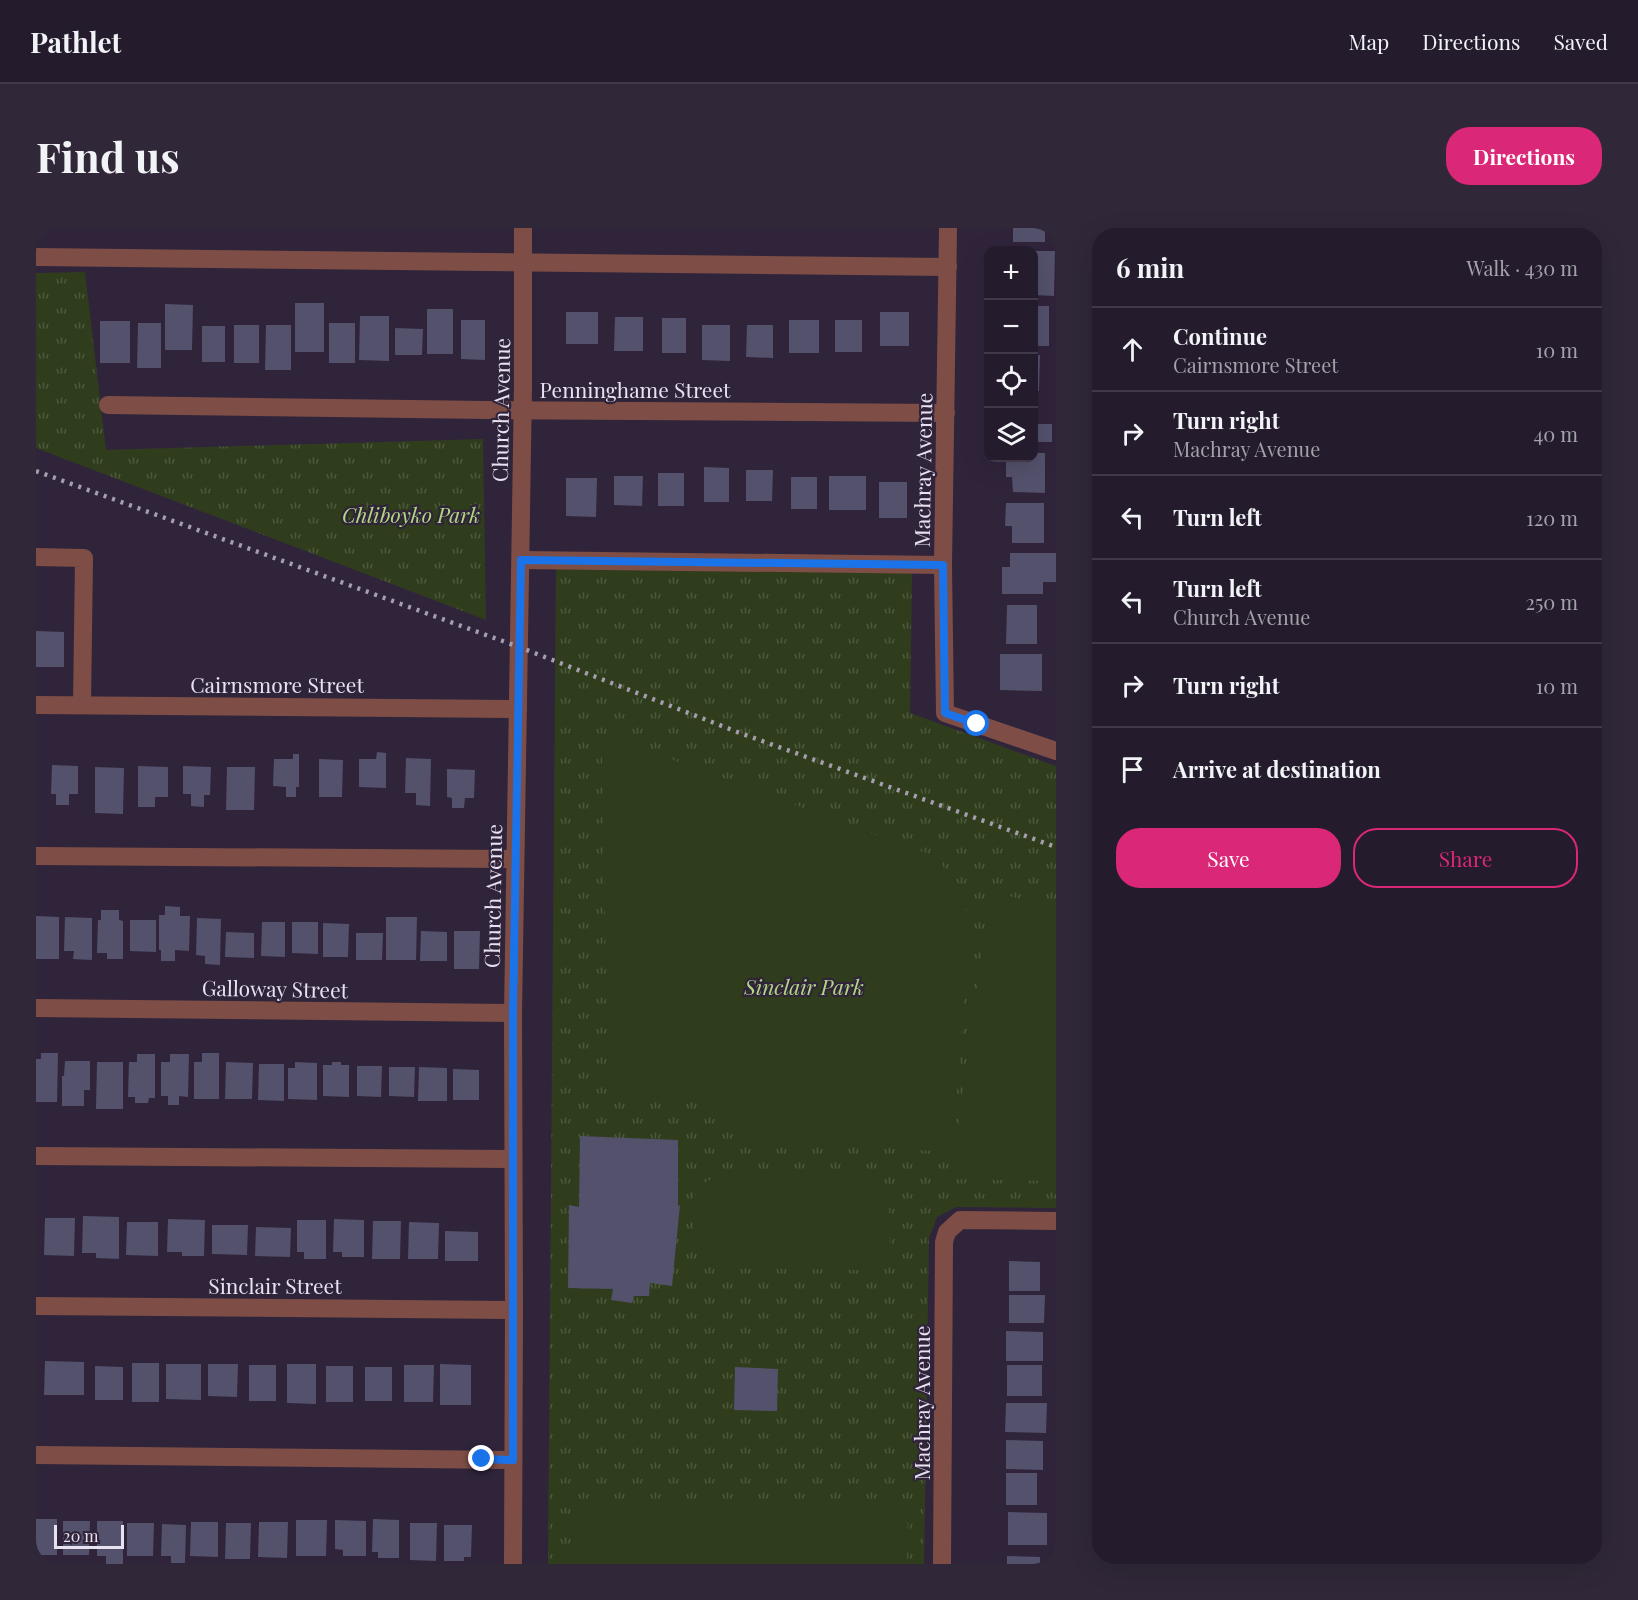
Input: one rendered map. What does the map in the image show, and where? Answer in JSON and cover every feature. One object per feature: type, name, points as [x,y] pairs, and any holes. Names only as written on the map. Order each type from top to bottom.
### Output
[{"type":"street","name":"Church Avenue","points":[[513,1564],[513,1013],[521,560],[523,228]]},
{"type":"street","name":"Machray Avenue","points":[[948,228],[943,565],[945,713],[1056,751]]},
{"type":"street","points":[[36,257],[948,267]]},
{"type":"street","name":"Penninghame Street","points":[[108,405],[946,413]]},
{"type":"street","points":[[36,557],[84,558],[82,705]]},
{"type":"street","points":[[521,560],[943,565]]},
{"type":"street","name":"Cairnsmore Street","points":[[36,705],[518,709]]},
{"type":"street","points":[[36,856],[515,859]]},
{"type":"street","name":"Galloway Street","points":[[36,1008],[513,1013]]},
{"type":"street","points":[[36,1156],[513,1159]]},
{"type":"street","name":"Machray Avenue","points":[[942,1564],[944,1242],[947,1232],[960,1220],[1056,1221]]},
{"type":"street","name":"Sinclair Street","points":[[36,1306],[514,1310]]},
{"type":"street","points":[[36,1455],[513,1460]]},
{"type":"green space","name":"Chliboyko Park","points":[[85,272],[106,450],[483,439],[486,620],[36,448],[36,273]]},
{"type":"green space","name":"Sinclair Park","points":[[556,568],[912,573],[910,713],[1056,766],[1056,1208],[956,1207],[937,1217],[929,1238],[924,1564],[548,1564]]},
{"type":"green space","points":[[602,734],[934,856],[962,888],[970,933],[953,1138],[948,1152],[751,1138],[706,1101],[608,1095]]},
{"type":"green space","points":[[1010,896],[1056,910],[1056,1181],[951,1179],[988,907]]},
{"type":"green space","points":[[717,1177],[864,1178],[883,1191],[889,1201],[890,1247],[877,1264],[866,1270],[717,1268],[698,1255],[693,1245],[693,1199],[706,1182]]},
{"type":"green space","points":[[571,1504],[908,1507],[907,1564],[571,1564]]},
{"type":"building","points":[[1013,228],[1045,228],[1045,242],[1013,242]]},
{"type":"building","points":[[1038,251],[1055,251],[1054,296],[1038,295]]},
{"type":"building","points":[[295,303],[324,303],[324,352],[295,352]]},
{"type":"building","points":[[165,304],[193,305],[192,350],[165,350]]},
{"type":"building","points":[[1038,306],[1049,306],[1049,346],[1038,346]]},
{"type":"building","points":[[427,309],[453,309],[453,354],[427,354]]},
{"type":"building","points":[[566,312],[598,312],[598,344],[566,344]]},
{"type":"building","points":[[880,312],[909,312],[909,346],[880,346]]},
{"type":"building","points":[[360,316],[389,316],[389,361],[359,360]]},
{"type":"building","points":[[615,317],[643,317],[643,351],[614,351]]},
{"type":"building","points":[[662,318],[686,318],[686,353],[662,353]]},
{"type":"building","points":[[461,320],[485,320],[485,360],[461,359]]},
{"type":"building","points":[[789,320],[819,320],[819,353],[789,353]]},
{"type":"building","points":[[835,320],[862,320],[862,352],[835,352]]},
{"type":"building","points":[[100,321],[130,321],[130,363],[100,363]]},
{"type":"building","points":[[138,323],[161,323],[161,368],[137,368]]},
{"type":"building","points":[[329,323],[355,323],[355,363],[329,363]]},
{"type":"building","points":[[234,325],[259,325],[259,363],[234,363]]},
{"type":"building","points":[[266,325],[291,325],[291,370],[265,370]]},
{"type":"building","points":[[702,325],[730,325],[730,361],[702,360]]},
{"type":"building","points":[[747,325],[773,325],[773,358],[746,357]]},
{"type":"building","points":[[202,326],[225,326],[225,362],[202,362]]},
{"type":"building","points":[[395,328],[423,329],[422,355],[395,355]]},
{"type":"building","points":[[1038,355],[1040,355],[1039,391]]},
{"type":"building","points":[[1038,424],[1052,424],[1052,442],[1038,442]]},
{"type":"building","points":[[1038,453],[1045,453],[1045,493],[1013,492],[1012,477],[1006,477],[1006,462],[1038,462]]},
{"type":"building","points":[[704,467],[729,468],[729,502],[704,502]]},
{"type":"building","points":[[746,470],[773,470],[772,501],[746,501]]},
{"type":"building","points":[[658,473],[684,473],[684,506],[658,506]]},
{"type":"building","points":[[614,476],[643,476],[642,506],[614,505]]},
{"type":"building","points":[[829,476],[866,476],[866,510],[829,510]]},
{"type":"building","points":[[791,477],[817,477],[817,509],[791,509]]},
{"type":"building","points":[[566,478],[597,478],[596,517],[566,516]]},
{"type":"building","points":[[879,482],[907,482],[907,518],[879,518]]},
{"type":"building","points":[[1006,503],[1044,503],[1044,543],[1012,543],[1012,526],[1005,526]]},
{"type":"building","points":[[1010,553],[1056,553],[1056,582],[1043,582],[1043,594],[1002,594],[1002,567],[1010,567]]},
{"type":"building","points":[[1007,605],[1037,605],[1037,644],[1006,644]]},
{"type":"building","points":[[36,631],[64,632],[64,667],[36,667]]},
{"type":"building","points":[[1000,654],[1042,654],[1042,691],[1000,690]]},
{"type":"building","points":[[377,752],[386,753],[386,788],[359,787],[359,759],[376,759]]},
{"type":"building","points":[[293,754],[299,754],[299,787],[296,787],[296,797],[286,797],[286,787],[273,786],[274,759],[293,759]]},
{"type":"building","points":[[406,758],[431,759],[430,806],[416,805],[416,793],[405,793]]},
{"type":"building","points":[[319,759],[343,760],[342,797],[319,797]]},
{"type":"building","points":[[52,765],[78,766],[78,794],[69,794],[69,805],[56,805],[56,794],[51,794]]},
{"type":"building","points":[[138,766],[168,767],[168,797],[155,797],[155,807],[138,807]]},
{"type":"building","points":[[183,766],[211,767],[210,795],[204,795],[204,807],[191,806],[191,794],[183,794]]},
{"type":"building","points":[[95,767],[124,768],[123,814],[95,813]]},
{"type":"building","points":[[227,767],[255,767],[254,810],[226,810]]},
{"type":"building","points":[[447,769],[475,770],[474,798],[465,798],[464,808],[452,808],[452,798],[447,797]]},
{"type":"building","points":[[165,906],[180,907],[180,916],[190,916],[189,951],[175,950],[175,961],[161,961],[161,950],[159,950],[159,915],[165,915]]},
{"type":"building","points":[[101,910],[119,910],[119,920],[123,921],[123,959],[107,959],[107,953],[97,953],[98,920],[101,920]]},
{"type":"building","points":[[36,916],[59,917],[59,959],[36,959]]},
{"type":"building","points":[[65,917],[92,918],[92,960],[73,959],[74,951],[64,951]]},
{"type":"building","points":[[386,917],[417,917],[416,960],[386,960]]},
{"type":"building","points":[[197,918],[221,919],[220,965],[205,964],[205,956],[196,955]]},
{"type":"building","points":[[130,920],[156,920],[156,952],[130,951]]},
{"type":"building","points":[[262,922],[285,922],[285,957],[261,956]]},
{"type":"building","points":[[292,922],[318,922],[318,954],[292,953]]},
{"type":"building","points":[[323,923],[349,924],[348,957],[323,957]]},
{"type":"building","points":[[421,931],[447,932],[447,961],[420,961]]},
{"type":"building","points":[[454,931],[480,931],[479,969],[454,969]]},
{"type":"building","points":[[226,932],[254,933],[254,958],[225,957]]},
{"type":"building","points":[[356,933],[383,933],[382,960],[356,960]]},
{"type":"building","points":[[41,1053],[58,1053],[57,1102],[36,1102],[36,1059],[41,1059]]},
{"type":"building","points":[[202,1053],[219,1053],[219,1099],[194,1099],[194,1062],[202,1062]]},
{"type":"building","points":[[137,1054],[155,1054],[155,1098],[149,1098],[148,1103],[135,1103],[135,1097],[128,1097],[129,1062],[137,1062]]},
{"type":"building","points":[[170,1054],[189,1054],[188,1097],[179,1096],[179,1105],[168,1105],[168,1096],[161,1096],[161,1062],[170,1062]]},
{"type":"building","points":[[65,1061],[90,1061],[90,1090],[84,1090],[84,1106],[62,1106],[62,1076],[64,1076]]},
{"type":"building","points":[[97,1062],[123,1062],[123,1109],[96,1109]]},
{"type":"building","points":[[226,1062],[253,1063],[252,1099],[225,1099]]},
{"type":"building","points":[[295,1062],[317,1063],[317,1100],[288,1099],[288,1068],[295,1068]]},
{"type":"building","points":[[332,1062],[349,1065],[349,1097],[323,1096],[323,1065],[332,1065]]},
{"type":"building","points":[[259,1064],[284,1064],[284,1101],[258,1100]]},
{"type":"building","points":[[357,1066],[382,1066],[381,1097],[357,1096]]},
{"type":"building","points":[[389,1067],[415,1067],[414,1097],[389,1096]]},
{"type":"building","points":[[419,1067],[447,1068],[447,1101],[418,1101]]},
{"type":"building","points":[[453,1069],[479,1070],[479,1100],[453,1100]]},
{"type":"building","points":[[580,1136],[678,1140],[678,1206],[680,1205],[672,1286],[650,1283],[649,1296],[634,1296],[632,1303],[611,1300],[613,1289],[568,1288],[569,1205],[579,1207]]},
{"type":"building","points":[[83,1216],[119,1217],[119,1259],[96,1258],[96,1253],[82,1253]]},
{"type":"building","points":[[45,1218],[75,1218],[74,1256],[44,1255]]},
{"type":"building","points":[[168,1219],[205,1220],[204,1256],[182,1256],[182,1252],[167,1252]]},
{"type":"building","points":[[334,1219],[364,1220],[364,1257],[342,1257],[342,1252],[333,1252]]},
{"type":"building","points":[[297,1220],[326,1220],[326,1259],[304,1259],[304,1252],[297,1252]]},
{"type":"building","points":[[373,1221],[401,1221],[400,1259],[372,1259]]},
{"type":"building","points":[[127,1222],[158,1222],[158,1256],[126,1255]]},
{"type":"building","points":[[409,1222],[439,1223],[438,1259],[408,1259]]},
{"type":"building","points":[[212,1225],[248,1225],[247,1255],[212,1254]]},
{"type":"building","points":[[256,1227],[291,1228],[290,1257],[255,1256]]},
{"type":"building","points":[[445,1231],[478,1232],[478,1261],[445,1261]]},
{"type":"building","points":[[1009,1261],[1040,1262],[1040,1291],[1009,1291]]},
{"type":"building","points":[[1009,1295],[1045,1295],[1044,1323],[1009,1323]]},
{"type":"building","points":[[1006,1331],[1043,1332],[1043,1361],[1006,1361]]},
{"type":"building","points":[[45,1361],[84,1362],[84,1395],[44,1395]]},
{"type":"building","points":[[132,1363],[159,1363],[159,1402],[132,1402]]},
{"type":"building","points":[[166,1364],[201,1364],[201,1400],[166,1399]]},
{"type":"building","points":[[208,1364],[238,1364],[237,1397],[208,1396]]},
{"type":"building","points":[[287,1364],[316,1364],[316,1404],[287,1403]]},
{"type":"building","points":[[440,1364],[471,1365],[471,1405],[440,1405]]},
{"type":"building","points":[[249,1365],[276,1365],[276,1401],[249,1401]]},
{"type":"building","points":[[404,1365],[434,1365],[433,1402],[404,1402]]},
{"type":"building","points":[[1007,1365],[1042,1365],[1042,1396],[1007,1396]]},
{"type":"building","points":[[95,1366],[123,1367],[123,1400],[95,1400]]},
{"type":"building","points":[[326,1366],[353,1366],[353,1402],[326,1402]]},
{"type":"building","points":[[365,1367],[392,1367],[392,1401],[365,1401]]},
{"type":"building","points":[[735,1367],[778,1369],[777,1411],[734,1410]]},
{"type":"building","points":[[1006,1403],[1047,1403],[1046,1433],[1005,1432]]},
{"type":"building","points":[[1006,1440],[1043,1441],[1043,1470],[1006,1469]]},
{"type":"building","points":[[1006,1473],[1037,1473],[1037,1505],[1006,1505]]},
{"type":"building","points":[[1008,1512],[1047,1513],[1047,1545],[1008,1545]]},
{"type":"building","points":[[36,1519],[57,1519],[57,1555],[36,1555]]},
{"type":"building","points":[[373,1519],[399,1520],[399,1558],[378,1558],[378,1552],[372,1552]]},
{"type":"building","points":[[296,1520],[327,1520],[326,1556],[296,1556]]},
{"type":"building","points":[[335,1520],[366,1521],[366,1556],[343,1556],[343,1550],[335,1549]]},
{"type":"building","points":[[63,1521],[90,1521],[89,1555],[63,1555]]},
{"type":"building","points":[[97,1521],[123,1521],[123,1564],[106,1564],[106,1556],[97,1556]]},
{"type":"building","points":[[191,1522],[218,1522],[218,1557],[190,1556]]},
{"type":"building","points":[[259,1522],[288,1522],[287,1558],[258,1557]]},
{"type":"building","points":[[127,1523],[154,1523],[153,1556],[127,1556]]},
{"type":"building","points":[[226,1523],[251,1523],[250,1559],[225,1559]]},
{"type":"building","points":[[410,1523],[437,1523],[436,1561],[410,1560]]},
{"type":"building","points":[[162,1524],[186,1525],[185,1563],[171,1563],[171,1556],[161,1556]]},
{"type":"building","points":[[444,1525],[472,1525],[471,1557],[464,1557],[464,1561],[444,1561]]},
{"type":"building","points":[[1007,1556],[1040,1557],[1040,1564],[1007,1564]]},
{"type":"railway","points":[[36,471],[519,647],[740,733],[1056,847]]},
{"type":"route","points":[[482,1459],[513,1460],[513,1013],[521,560],[943,565],[945,713],[977,724]]}]
